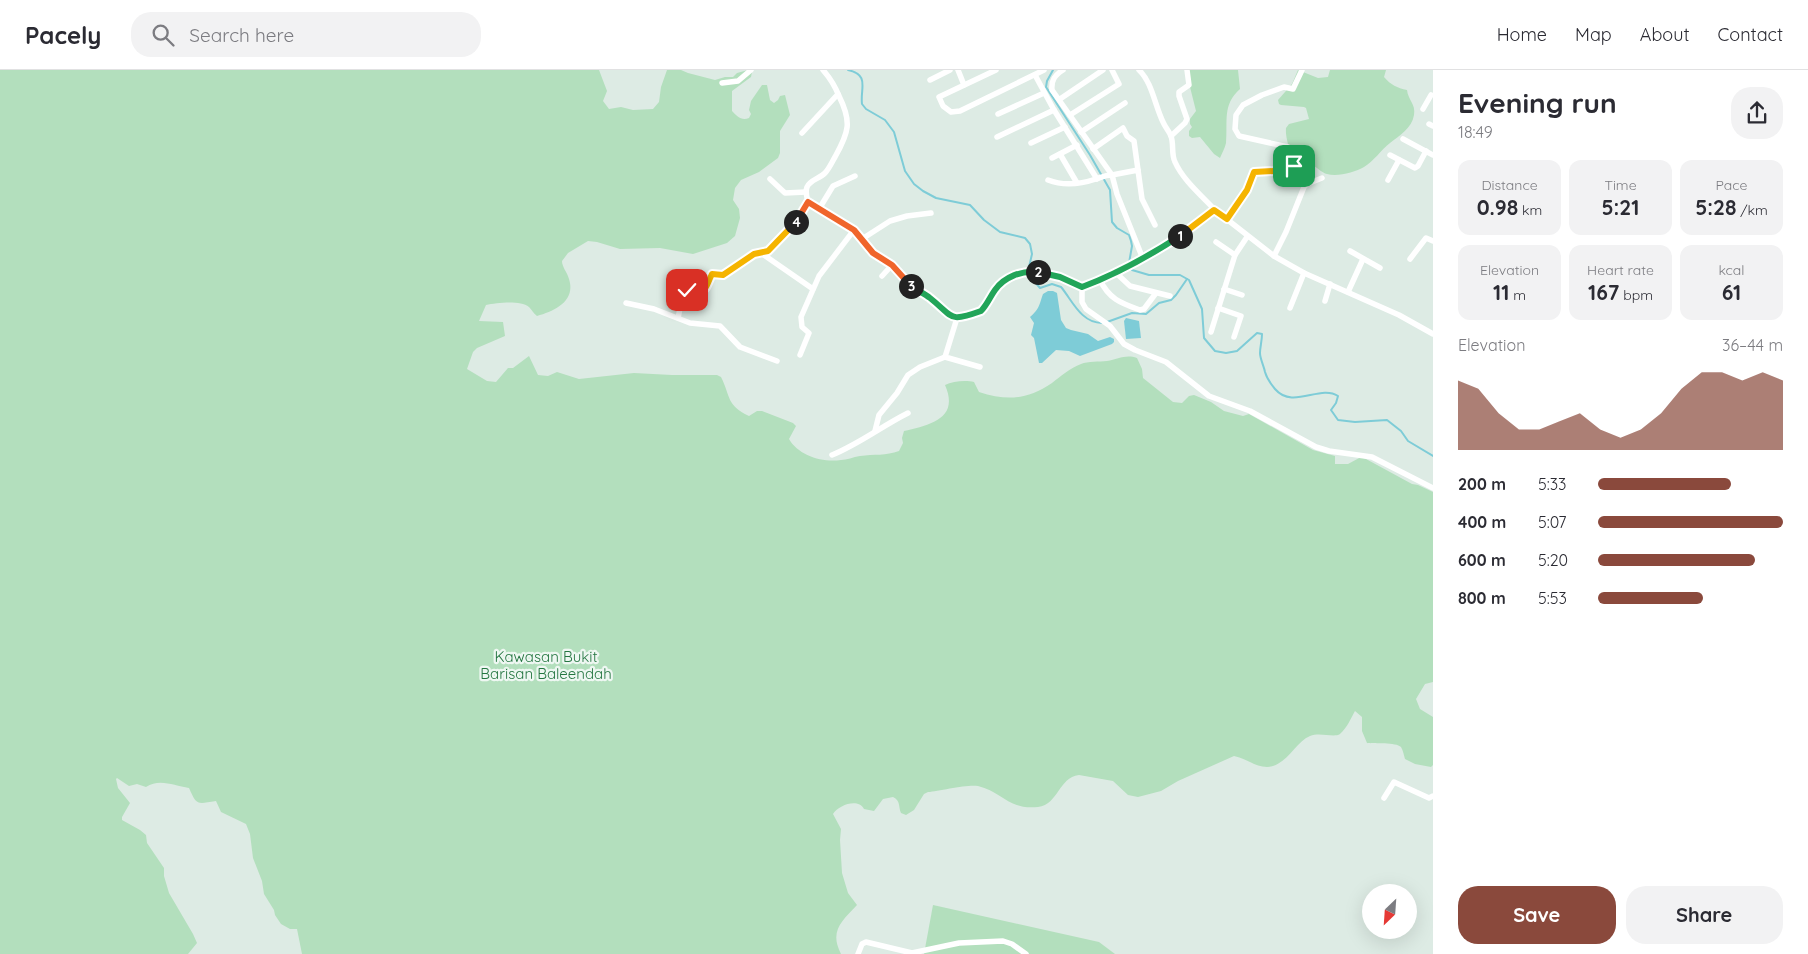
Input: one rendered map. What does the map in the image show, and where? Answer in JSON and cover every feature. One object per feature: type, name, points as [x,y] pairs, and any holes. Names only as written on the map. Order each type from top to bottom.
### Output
[{"type":"street","points":[[722,83],[738,81],[751,70]]},
{"type":"street","points":[[678,318],[684,290],[703,291],[707,287],[712,274],[723,275],[754,254],[769,250],[800,218],[808,202],[806,192],[810,182],[824,173],[847,134],[847,115],[835,87],[823,70]]},
{"type":"street","points":[[930,80],[950,70]]},
{"type":"street","points":[[958,70],[964,85]]},
{"type":"street","points":[[996,70],[939,97],[943,106],[951,112],[956,112],[1032,74],[1044,70]]},
{"type":"street","points":[[1063,70],[1056,74],[1052,90],[1112,175],[1116,194],[1143,259]]},
{"type":"street","points":[[1060,99],[1103,70]]},
{"type":"street","points":[[1070,115],[1119,84],[1112,70]]},
{"type":"street","points":[[1139,70],[1146,80],[1163,124],[1171,136],[1174,147],[1174,159],[1177,166],[1214,210],[1274,256],[1304,273],[1399,315],[1433,334]]},
{"type":"street","points":[[1171,136],[1188,119],[1179,96],[1179,92],[1189,85],[1187,70]]},
{"type":"street","points":[[1227,219],[1247,190],[1254,172],[1291,170],[1294,166],[1288,147],[1239,136],[1235,129],[1238,111],[1243,105],[1262,95],[1284,88],[1293,89],[1302,70]]},
{"type":"street","points":[[1032,74],[1077,145],[1100,177]]},
{"type":"street","points":[[998,114],[1044,93]]},
{"type":"street","points":[[802,133],[838,94]]},
{"type":"street","points":[[1423,109],[1432,94]]},
{"type":"street","points":[[1081,132],[1125,103]]},
{"type":"street","points":[[997,137],[1054,110]]},
{"type":"street","points":[[1031,143],[1065,126]]},
{"type":"street","points":[[1093,149],[1123,128],[1127,136],[1134,141],[1142,199],[1155,225]]},
{"type":"street","points":[[1403,139],[1433,155]]},
{"type":"street","points":[[1052,158],[1077,145]]},
{"type":"street","points":[[1390,155],[1416,168],[1426,151]]},
{"type":"street","points":[[1060,154],[1077,183]]},
{"type":"street","points":[[1388,180],[1399,160]]},
{"type":"street","points":[[1048,180],[1058,184],[1077,183],[1138,170]]},
{"type":"street","points":[[819,209],[833,186],[855,176]]},
{"type":"street","points":[[1274,256],[1304,187],[1322,178]]},
{"type":"street","points":[[770,179],[786,193],[806,192]]},
{"type":"street","points":[[808,202],[854,230],[873,253],[892,265],[912,287],[928,296],[946,314],[957,318],[981,311],[1003,281],[1023,272],[1031,271],[1060,277],[1082,287],[1100,280],[1143,259],[1184,233],[1214,210]]},
{"type":"street","points":[[862,239],[890,221],[907,216],[931,213]]},
{"type":"street","points":[[800,354],[809,333],[802,327],[801,317],[813,288],[854,230]]},
{"type":"street","points":[[1211,332],[1235,255],[1247,237]]},
{"type":"street","points":[[1410,259],[1426,238],[1433,241]]},
{"type":"street","points":[[1216,242],[1235,255]]},
{"type":"street","points":[[1350,251],[1380,268]]},
{"type":"street","points":[[761,253],[813,288]]},
{"type":"street","points":[[1348,292],[1363,259]]},
{"type":"street","points":[[882,276],[892,265]]},
{"type":"street","points":[[1115,272],[1130,286],[1170,296]]},
{"type":"street","points":[[1290,308],[1304,273]]},
{"type":"street","points":[[1100,280],[1110,296],[1140,310],[1144,309],[1156,292]]},
{"type":"street","points":[[1325,301],[1330,284]]},
{"type":"street","points":[[1082,287],[1082,302],[1086,309],[1089,313],[1110,326],[1124,344],[1166,362],[1209,396],[1250,411],[1322,450],[1372,457],[1433,488]]},
{"type":"street","points":[[1224,289],[1242,295]]},
{"type":"street","points":[[626,303],[654,309],[694,323],[720,326],[740,347],[777,361]]},
{"type":"street","points":[[1218,308],[1241,316],[1234,336]]},
{"type":"street","points":[[945,357],[957,318]]},
{"type":"street","points":[[875,431],[879,415],[897,393],[908,374],[945,357],[980,367]]},
{"type":"street","points":[[832,455],[863,440],[908,412]]},
{"type":"street","points":[[1384,798],[1394,782],[1429,798],[1433,796]]},
{"type":"street","points":[[858,954],[864,942],[897,952],[912,953],[959,943],[1003,941],[1012,944],[1026,954]]},
{"type":"green space","name":"Kawasan Bukit Barisan Baleendah","points":[[0,70],[599,70],[607,91],[603,101],[609,109],[621,107],[633,110],[653,109],[659,102],[661,87],[667,70],[681,70],[715,80],[733,77],[737,73],[748,70],[752,72],[751,77],[732,91],[732,111],[741,118],[749,118],[751,114],[749,110],[751,101],[762,85],[767,85],[770,100],[774,103],[780,96],[785,95],[790,115],[780,131],[780,153],[778,158],[759,172],[741,180],[735,188],[733,200],[739,209],[740,218],[735,236],[727,243],[693,254],[660,248],[620,249],[588,241],[568,253],[562,261],[570,287],[567,299],[557,308],[537,316],[529,307],[520,303],[486,305],[479,321],[503,322],[505,336],[477,348],[473,352],[467,369],[487,381],[496,382],[508,368],[513,368],[529,356],[538,375],[548,376],[557,372],[579,379],[634,373],[717,375],[721,377],[730,400],[736,408],[749,416],[757,411],[762,411],[793,423],[796,426],[789,439],[793,445],[811,457],[834,461],[899,451],[903,443],[904,431],[932,423],[945,413],[949,396],[945,385],[967,381],[974,382],[979,392],[989,395],[1008,398],[1025,396],[1043,389],[1069,370],[1084,363],[1126,357],[1137,358],[1142,369],[1143,378],[1173,402],[1182,403],[1189,396],[1194,395],[1211,402],[1224,411],[1243,416],[1249,414],[1313,450],[1335,456],[1335,464],[1348,464],[1361,457],[1412,484],[1433,492],[1433,682],[1425,684],[1416,699],[1420,709],[1433,717],[1433,765],[1431,767],[1415,764],[1405,759],[1402,748],[1398,745],[1367,743],[1362,731],[1362,717],[1355,711],[1340,734],[1310,736],[1280,763],[1274,766],[1263,767],[1234,756],[1178,781],[1161,791],[1138,797],[1128,795],[1113,781],[1079,775],[1067,781],[1045,805],[1038,807],[1019,806],[994,792],[978,786],[928,792],[924,794],[914,810],[906,815],[901,813],[898,802],[893,797],[883,799],[874,811],[864,809],[857,804],[848,804],[833,814],[841,829],[842,873],[848,893],[857,905],[842,921],[837,933],[836,939],[841,954],[302,954],[297,929],[290,929],[281,924],[264,894],[262,881],[253,858],[250,834],[246,824],[221,812],[216,801],[201,803],[196,801],[189,788],[167,783],[151,784],[146,787],[137,784],[129,786],[117,778],[118,788],[130,803],[122,820],[146,835],[147,843],[164,868],[164,876],[169,893],[197,943],[188,954],[0,954]]},
{"type":"green space","points":[[1188,70],[1238,70],[1240,89],[1230,101],[1228,107],[1226,143],[1220,158],[1214,154],[1200,137],[1192,138],[1189,136],[1189,131],[1192,127],[1190,119],[1196,111],[1189,83]]},
{"type":"green space","points":[[1298,70],[1318,78],[1328,77],[1330,70],[1386,70],[1384,77],[1387,80],[1394,86],[1407,90],[1414,108],[1413,120],[1405,131],[1371,162],[1356,171],[1331,175],[1323,173],[1314,166],[1302,165],[1295,159],[1290,148],[1286,128],[1289,124],[1309,119],[1306,108],[1281,105],[1278,100],[1292,84]]},
{"type":"green space","points":[[933,905],[1099,942],[1115,954],[924,954]]},
{"type":"water","points":[[1048,291],[1057,293],[1061,320],[1066,328],[1088,334],[1098,341],[1110,337],[1114,339],[1114,342],[1080,356],[1069,351],[1056,350],[1042,363],[1039,363],[1034,338],[1031,335],[1034,323],[1030,317],[1040,304],[1043,294]]},
{"type":"water","points":[[1126,318],[1139,321],[1141,338],[1126,339],[1124,321]]},
{"type":"waterway","points":[[848,70],[855,72],[862,79],[862,104],[866,109],[885,120],[894,132],[905,171],[914,184],[936,198],[970,205],[984,220],[1000,232],[1025,238],[1030,244],[1032,254],[1029,275],[1040,288],[1052,284],[1061,287],[1083,315],[1095,322],[1102,323]]},
{"type":"waterway","points":[[1053,70],[1046,87],[1110,190],[1112,222],[1117,228],[1129,235],[1131,241],[1129,263],[1132,270],[1149,275],[1180,275],[1189,280],[1202,309],[1204,338],[1215,351],[1226,353],[1237,351],[1257,333],[1262,334],[1260,355],[1266,374],[1273,387],[1282,395],[1298,397],[1331,393],[1338,396],[1331,410],[1338,420],[1355,422],[1387,420],[1401,431],[1408,441],[1433,456]]},
{"type":"waterway","points":[[1107,322],[1132,313],[1146,314],[1159,303],[1171,300],[1187,279]]},
{"type":"route","points":[[687,290],[703,291],[706,289],[712,274],[726,274],[754,254],[768,251],[800,218],[808,202],[854,230],[873,253],[892,265],[912,287],[928,296],[946,314],[957,318],[981,311],[1003,281],[1023,272],[1031,271],[1060,277],[1082,287],[1100,280],[1152,254],[1214,210],[1227,219],[1247,190],[1252,174],[1256,170],[1291,170],[1294,166]]}]
